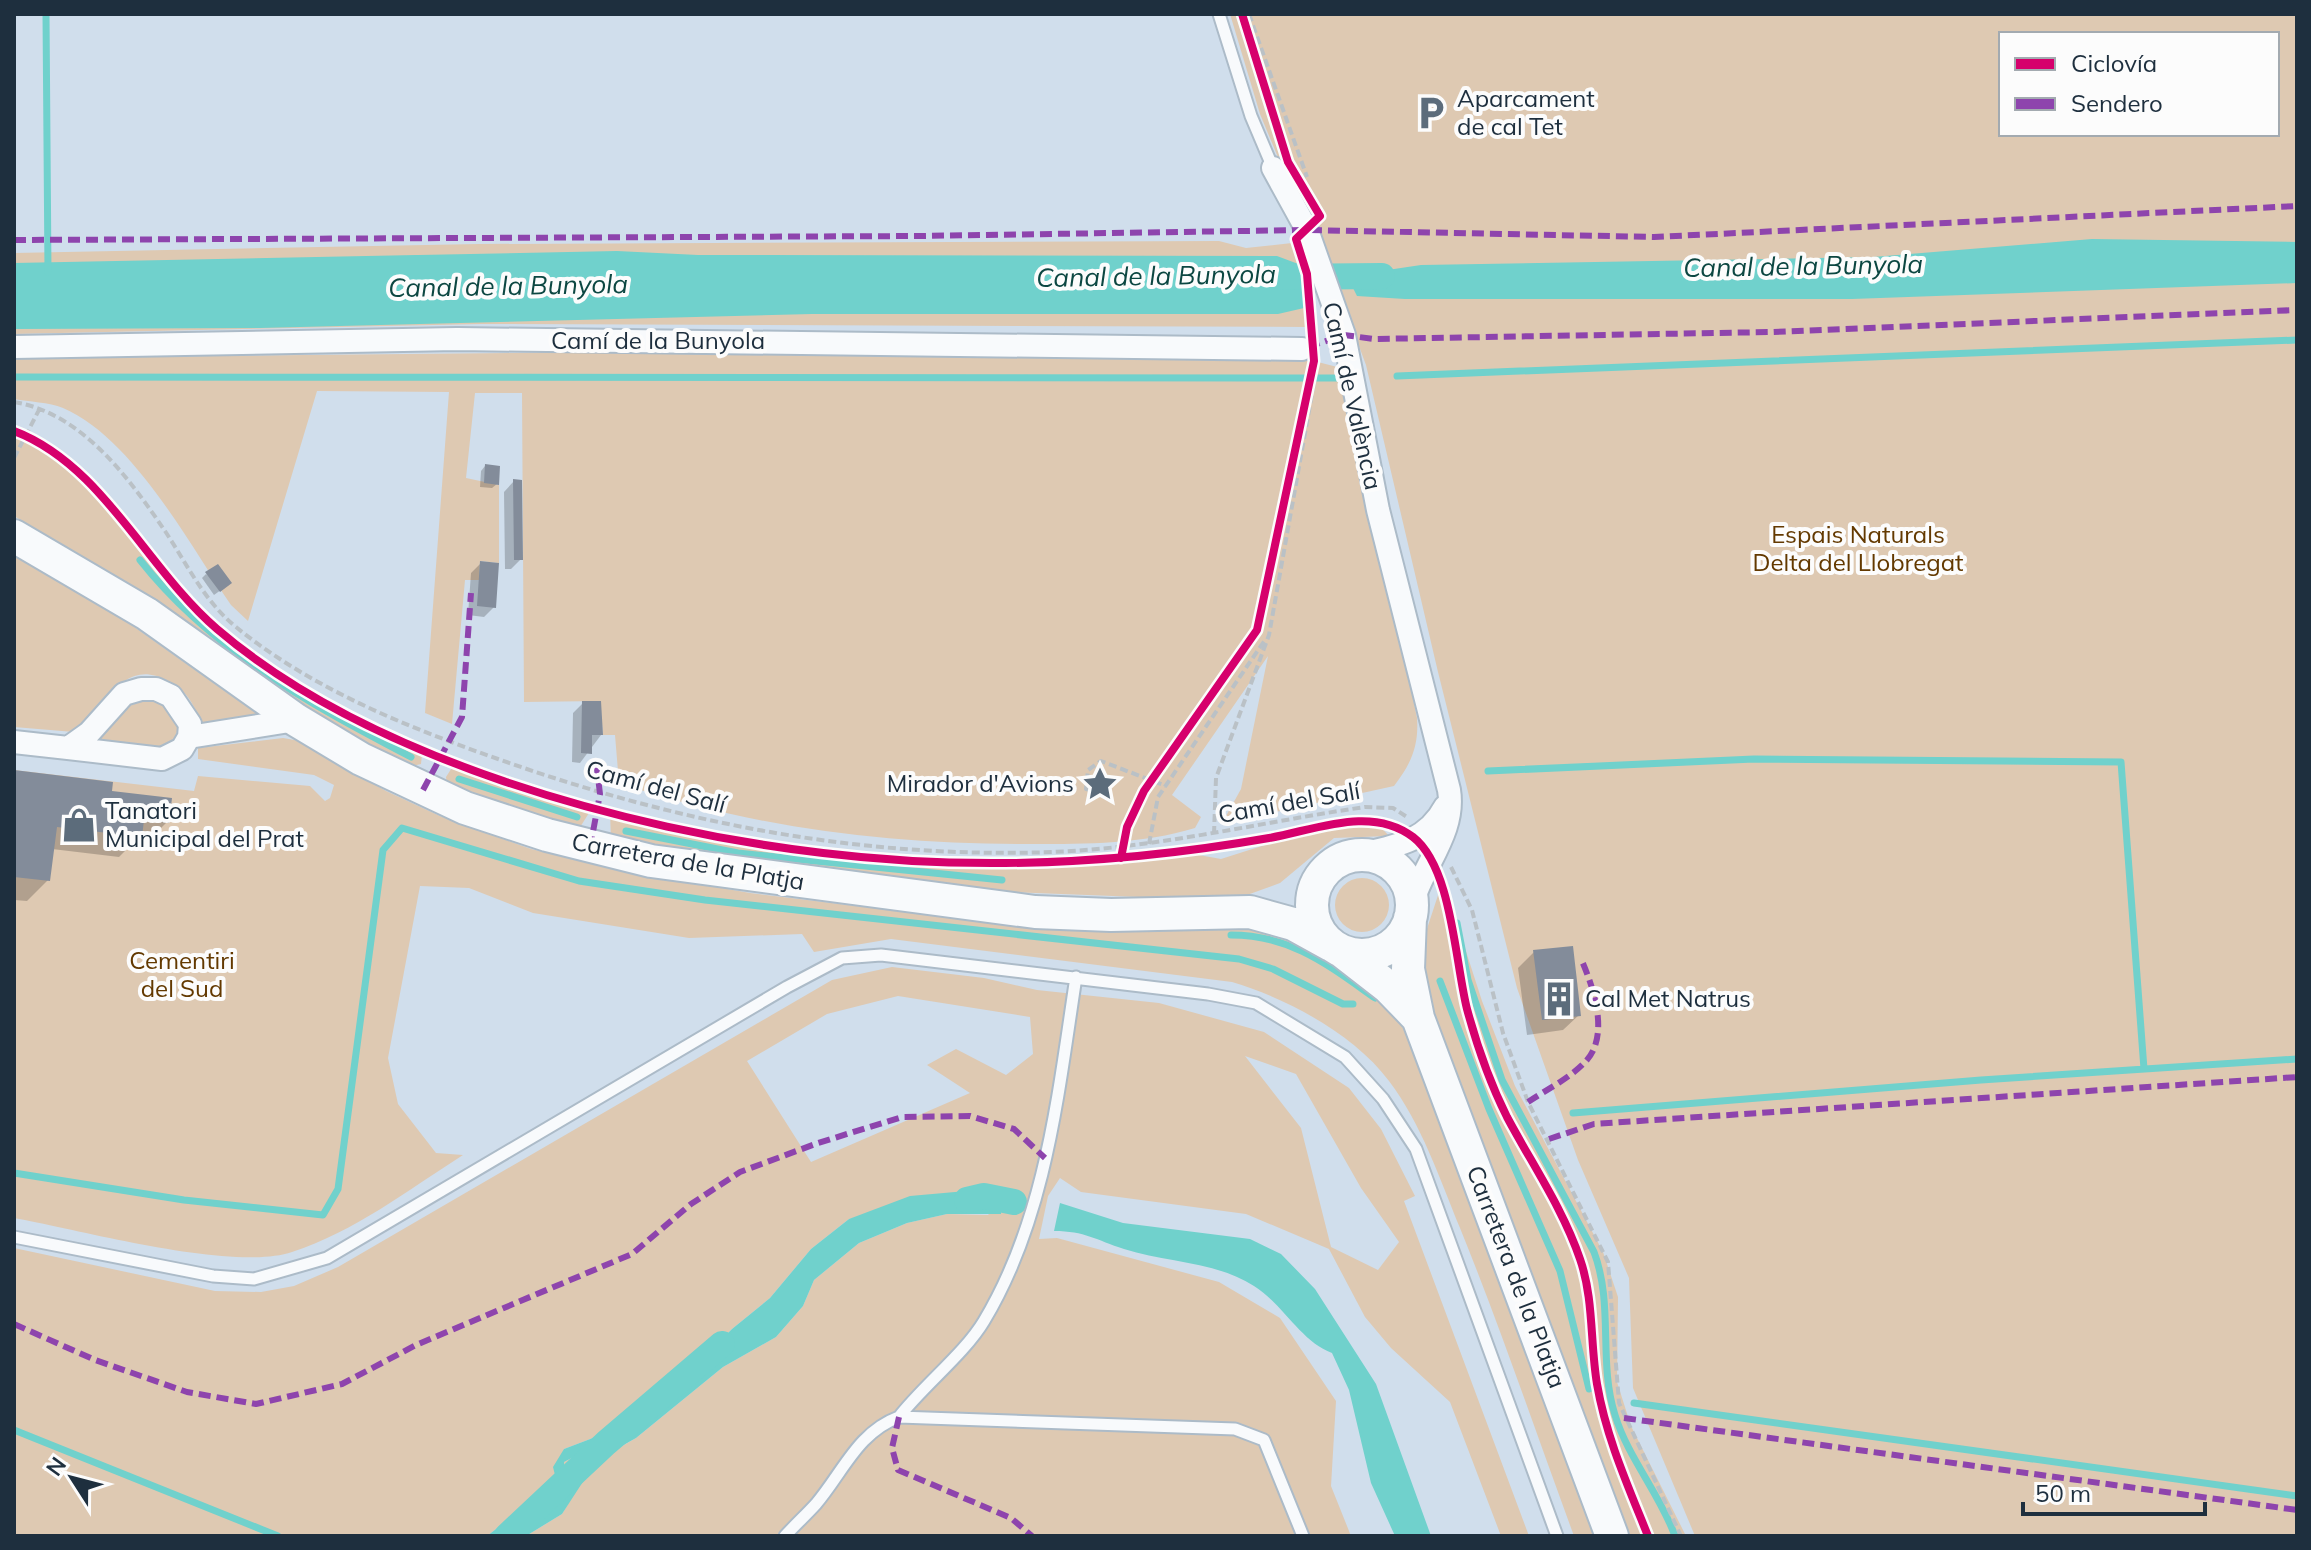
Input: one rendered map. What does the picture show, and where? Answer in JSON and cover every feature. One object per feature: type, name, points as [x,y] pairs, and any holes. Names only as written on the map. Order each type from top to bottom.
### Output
[{"type":"street","name":"Camí de València","points":[[1284,171],[1340,324],[1378,510],[1449,790],[1451,807],[1446,830],[1427,865],[1411,911]]},
{"type":"street","name":"Camí de la Bunyola","points":[[14,347],[457,339],[1312,355]]},
{"type":"street","name":"Carretera de la Platja","points":[[14,536],[147,614],[296,720],[361,759],[465,808],[590,848],[651,861],[1035,912],[1111,915],[1250,912],[1293,924],[1337,948],[1388,987],[1418,1018]]},
{"type":"street","points":[[14,742],[162,759],[182,749],[189,737],[190,724],[171,696],[156,689],[141,689],[124,694],[89,733],[68,748]]},
{"type":"street","points":[[189,737],[296,720]]},
{"type":"street","points":[[1342,861],[1370,855],[1395,867],[1410,890],[1411,911],[1405,931],[1385,950],[1358,955],[1337,948],[1320,934],[1311,906],[1319,878],[1342,861],[1421,836],[1435,824],[1449,790]]},
{"type":"street","name":"Carretera de la Platja","points":[[1250,912],[1291,893],[1342,861]]},
{"type":"street","name":"Carretera de la Platja","points":[[1411,911],[1408,969],[1418,1018],[1612,1536]]},
{"type":"lane","name":"Camí de València","points":[[1219,14],[1251,116],[1284,171]]},
{"type":"lane","points":[[14,1237],[213,1276],[254,1279],[327,1258],[787,987],[842,958],[881,955],[937,959],[1256,1003],[1345,1057],[1383,1099],[1416,1149],[1557,1536]]},
{"type":"lane","points":[[899,1417],[982,1324],[1017,1256],[1041,1184],[1076,977]]},
{"type":"lane","points":[[785,1536],[817,1503],[854,1449],[881,1423],[899,1417],[1235,1429],[1264,1440],[1303,1536]]},
{"type":"path","points":[[1242,14],[1280,133]]},
{"type":"path","points":[[1249,14],[1305,184]]},
{"type":"path","points":[[1284,171],[1305,184]]},
{"type":"path","points":[[1264,599],[1312,355]]},
{"type":"path","points":[[1214,834],[1216,778],[1269,635],[1312,355]]},
{"type":"path","points":[[14,458],[30,438],[40,408]]},
{"type":"path","points":[[14,431],[30,438]]},
{"type":"path","points":[[1149,844],[1154,811],[1166,786],[1269,635]]},
{"type":"path","points":[[1102,793],[1086,789],[1088,770],[1101,761],[1166,786]]},
{"type":"path","points":[[1144,791],[1160,769]]},
{"type":"path","points":[[971,863],[1121,858],[1125,837]]},
{"type":"path","points":[[871,857],[942,862]]},
{"type":"path","points":[[1450,865],[1472,910],[1503,1033],[1528,1102],[1608,1262],[1619,1403],[1681,1536]]},
{"type":"green space","name":"Espais Naturals Delta del Llobregat","points":[[1230,14],[2297,14],[2297,1536],[1695,1536],[1633,1388],[1629,1278],[1578,1160],[1517,988],[1366,365],[1308,209],[1282,167],[1260,114]]},
{"type":"green space","points":[[1219,241],[1246,248],[1292,243],[1301,265],[14,277],[14,253],[479,244]]},
{"type":"green space","points":[[1283,303],[1304,308],[1307,327],[481,324],[14,334],[14,314]]},
{"type":"green space","points":[[599,352],[1314,361],[1341,368],[1340,385],[1349,386],[1417,718],[1415,746],[1405,770],[1394,786],[1230,822],[1226,816],[1241,789],[1268,656],[1172,795],[1201,817],[1195,828],[1175,833],[1094,843],[927,841],[823,831],[669,799],[619,783],[615,735],[603,735],[600,701],[524,702],[522,393],[475,393],[466,478],[499,485],[499,563],[480,561],[479,580],[465,580],[452,724],[425,713],[449,392],[317,391],[248,621],[231,605],[158,495],[113,443],[89,423],[63,408],[14,399],[14,358]]},
{"type":"green space","points":[[14,431],[46,445],[75,465],[101,489],[194,604],[219,628],[266,664],[422,754],[421,764],[408,767],[288,700],[120,581],[14,516]]},
{"type":"green space","points":[[14,554],[116,614],[259,715],[201,725],[193,705],[180,689],[152,675],[138,675],[115,689],[74,732],[14,727]]},
{"type":"green space","points":[[147,699],[163,705],[175,718],[177,733],[172,740],[148,748],[95,741],[124,708]]},
{"type":"green space","name":"Cementiri del Sud","points":[[283,738],[300,741],[386,791],[440,816],[531,849],[620,870],[750,893],[955,918],[1107,930],[1270,927],[1332,961],[1394,1013],[1418,1054],[1595,1536],[1574,1536],[1475,1266],[1429,1152],[1401,1098],[1374,1064],[1338,1033],[1296,1008],[1232,982],[891,939],[814,952],[802,934],[689,938],[533,913],[469,888],[420,886],[388,1058],[398,1104],[436,1153],[463,1155],[337,1233],[292,1252],[266,1257],[233,1257],[156,1247],[14,1218],[14,770],[194,791],[198,776],[310,786],[325,801],[330,798],[334,785],[314,775],[198,759],[198,748]]},
{"type":"green space","points":[[453,766],[589,813],[577,832],[447,785],[446,777]]},
{"type":"green space","points":[[610,811],[709,834],[946,866],[1050,863],[1182,852],[1221,859],[1312,830],[1365,821],[1377,823],[1389,836],[1334,838],[1280,883],[1247,895],[1191,899],[1009,892],[848,876],[611,841]]},
{"type":"green space","points":[[1362,878],[1373,880],[1381,886],[1387,894],[1387,916],[1381,924],[1373,930],[1362,932],[1351,930],[1343,924],[1337,916],[1335,905],[1337,894],[1343,886],[1351,880]]},
{"type":"green space","points":[[1443,880],[1482,1001],[1515,1086],[1603,1252],[1618,1297],[1617,1382],[1631,1426],[1686,1536],[1627,1536],[1461,1083],[1425,996],[1421,947]]},
{"type":"green space","points":[[892,967],[984,978],[1037,990],[1159,1003],[1264,1032],[1349,1088],[1381,1129],[1415,1196],[1404,1201],[1529,1536],[1501,1536],[1450,1402],[1391,1348],[1365,1317],[1329,1249],[1246,1214],[1081,1192],[1060,1178],[1048,1196],[1039,1239],[1057,1238],[1219,1282],[1280,1318],[1336,1401],[1331,1486],[1351,1536],[526,1536],[562,1514],[586,1474],[575,1479],[565,1473],[564,1462],[590,1448],[596,1461],[636,1438],[723,1367],[776,1337],[803,1306],[814,1280],[859,1243],[907,1223],[947,1214],[988,1215],[1003,1198],[849,1219],[811,1249],[770,1298],[732,1329],[664,1397],[606,1433],[564,1449],[556,1479],[487,1536],[14,1536],[14,1248],[215,1291],[261,1292],[294,1286],[338,1267],[832,980]],"holes":[[[898,996],[1030,1017],[1033,1054],[1006,1075],[956,1049],[927,1065],[970,1093],[811,1162],[747,1061],[827,1014]],[[1245,1056],[1296,1074],[1361,1188],[1399,1242],[1378,1270],[1331,1247],[1301,1128]]]},
{"type":"water","points":[[2092,239],[2297,242],[2297,283],[1852,299],[1405,299],[1357,296],[1347,276],[1421,265],[1873,257]]},
{"type":"water","points":[[617,251],[698,255],[1277,256],[1301,265],[1306,277],[1304,308],[1278,314],[812,314],[260,328],[14,329],[14,263]]},
{"type":"water","points":[[1000,1188],[1001,1214],[947,1214],[907,1223],[859,1243],[814,1280],[803,1306],[776,1337],[723,1367],[636,1438],[595,1461],[589,1449],[564,1462],[565,1473],[574,1479],[588,1474],[562,1514],[526,1536],[487,1536],[556,1479],[553,1467],[564,1449],[606,1433],[664,1397],[732,1329],[770,1298],[811,1249],[849,1219],[910,1196]]},
{"type":"water","points":[[1060,1203],[1123,1223],[1250,1239],[1281,1254],[1315,1289],[1376,1384],[1431,1536],[1395,1536],[1371,1483],[1349,1390],[1332,1353],[1311,1340],[1264,1294],[1239,1278],[1207,1267],[1140,1254],[1082,1234],[1054,1231]]},
{"type":"building","points":[[485,464],[500,466],[499,485],[484,483]]},
{"type":"building","points":[[513,479],[522,480],[523,560],[514,560]]},
{"type":"building","points":[[480,561],[499,563],[496,608],[477,606]]},
{"type":"building","points":[[218,564],[232,583],[220,592],[205,572]]},
{"type":"building","points":[[582,701],[601,701],[603,735],[592,735],[592,754],[581,753]]},
{"type":"building","name":"Tanatori Municipal del Prat","points":[[14,770],[113,782],[112,791],[172,798],[169,823],[144,820],[142,837],[57,827],[50,881],[14,877]]},
{"type":"building","name":"Cal Met Natrus","points":[[1573,946],[1581,1016],[1542,1020],[1533,950]]},
{"type":"waterway","points":[[46,14],[48,272]]},
{"type":"waterway","name":"Canal de la Bunyola","points":[[1273,277],[1382,276]]},
{"type":"waterway","points":[[1397,376],[2297,340]]},
{"type":"waterway","points":[[14,377],[1338,378]]},
{"type":"waterway","points":[[140,560],[199,622],[265,673],[336,717],[411,757]]},
{"type":"waterway","points":[[1488,771],[1754,759],[2121,762],[2144,1069]]},
{"type":"waterway","points":[[459,779],[577,817]]},
{"type":"waterway","points":[[14,1173],[184,1200],[323,1215],[338,1189],[383,850],[402,828],[579,881],[705,900],[1239,959],[1273,969],[1343,1004],[1353,1004]]},
{"type":"waterway","points":[[626,831],[738,853],[1002,880]]},
{"type":"waterway","points":[[1457,923],[1468,980],[1502,1080],[1594,1252],[1603,1292],[1607,1375],[1615,1415],[1675,1536]]},
{"type":"waterway","points":[[1231,935],[1252,936],[1291,946],[1325,964],[1375,998]]},
{"type":"waterway","points":[[1440,981],[1489,1109],[1560,1271],[1589,1389]]},
{"type":"waterway","points":[[1573,1113],[1981,1080],[2297,1059]]},
{"type":"waterway","points":[[967,1200],[984,1196],[1014,1202]]},
{"type":"waterway","points":[[507,1536],[606,1443],[722,1344]]},
{"type":"waterway","points":[[1634,1403],[2297,1496]]},
{"type":"waterway","points":[[14,1430],[278,1536]]},
{"type":"marked path","points":[[14,240],[919,236],[1307,230],[1654,237],[2297,206]]},
{"type":"marked path","points":[[1308,347],[1344,335],[1374,339],[1772,332],[2297,310]]},
{"type":"marked path","points":[[423,790],[462,717],[471,593]]},
{"type":"marked path","points":[[590,848],[600,794],[596,760]]},
{"type":"marked path","points":[[1528,1102],[1572,1073],[1593,1052],[1597,1040],[1597,1013],[1582,961]]},
{"type":"marked path","points":[[1549,1139],[1594,1124],[2297,1077]]},
{"type":"marked path","points":[[14,1324],[95,1360],[187,1392],[256,1404],[342,1384],[416,1345],[632,1254],[691,1204],[740,1172],[818,1143],[902,1117],[970,1116],[1014,1129],[1045,1158]]},
{"type":"marked path","points":[[899,1417],[892,1448],[898,1470],[1011,1518],[1032,1536]]},
{"type":"marked path","points":[[1624,1418],[2297,1510]]},
{"type":"cycle path","points":[[1121,858],[1127,827],[1144,791],[1257,630],[1314,361],[1307,274],[1296,239],[1320,216],[1288,162],[1242,14]]},
{"type":"cycle path","name":"Camí del Salí","points":[[14,431],[45,447],[73,468],[99,493],[192,604],[217,629],[279,675],[348,716],[424,751],[504,781],[585,806],[667,827],[747,842],[879,859],[934,862],[1046,862],[1158,854],[1361,821],[1397,828],[1413,837],[1426,851],[1444,892],[1467,1009],[1490,1078],[1507,1117],[1565,1222],[1580,1259],[1588,1290],[1601,1404],[1618,1461],[1648,1536]]},
{"type":"place","name":"Aparcament de cal Tet","points":[[1431,113]]},
{"type":"place","name":"Mirador d'Avions","points":[[1100,784]]},
{"type":"place","name":"Tanatori Municipal del Prat","points":[[79,825]]},
{"type":"place","name":"Cal Met Natrus","points":[[1559,999]]}]
